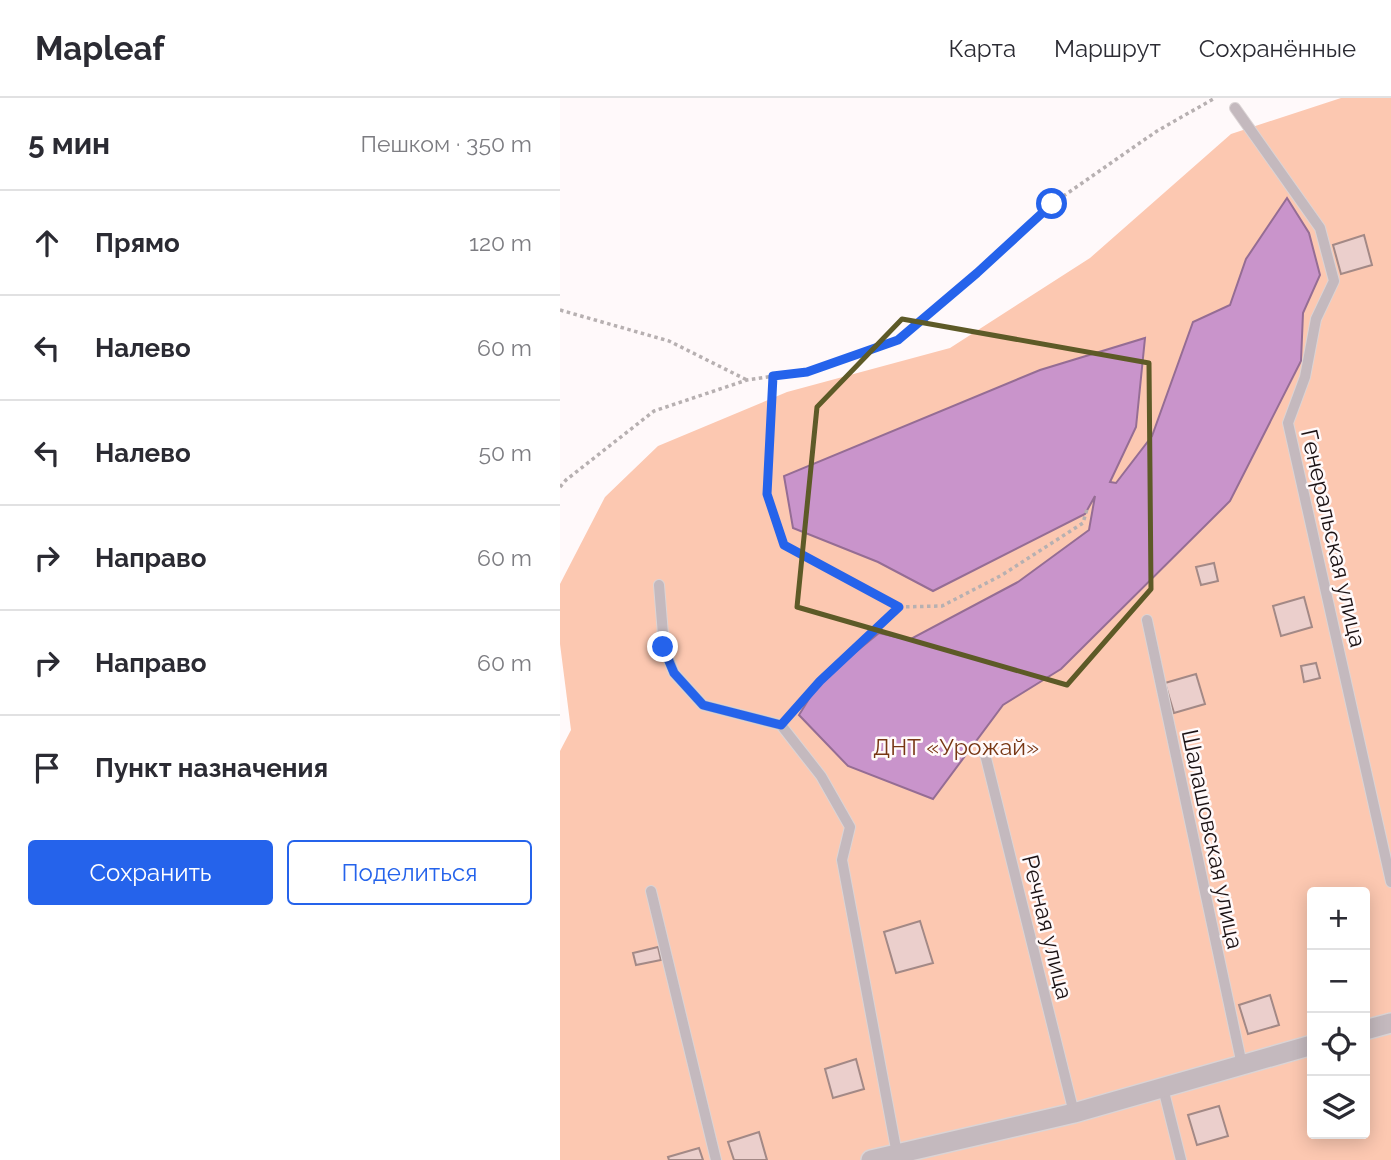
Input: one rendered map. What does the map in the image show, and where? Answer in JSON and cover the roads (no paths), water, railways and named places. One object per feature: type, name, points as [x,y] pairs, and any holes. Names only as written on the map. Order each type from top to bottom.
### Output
[{"type":"street","points":[[1370,1029],[1391,1023]]},
{"type":"street","points":[[871,1160],[1074,1114],[1307,1046]]},
{"type":"lane","name":"Генеральская улица","points":[[1235,108],[1320,228],[1334,281],[1316,319],[1305,377],[1288,423],[1391,882]]},
{"type":"lane","points":[[659,585],[663,647],[674,673],[703,705],[781,725],[821,776],[850,828],[842,860],[897,1154]]},
{"type":"lane","name":"Шалашовская улица","points":[[1147,620],[1241,1065]]},
{"type":"lane","name":"Речная улица","points":[[984,750],[1074,1114]]},
{"type":"lane","points":[[651,891],[716,1160]]},
{"type":"lane","points":[[1163,1088],[1181,1160]]},
{"type":"park label","name":"ДНТ «Урожай»","points":[[956,746]]}]
